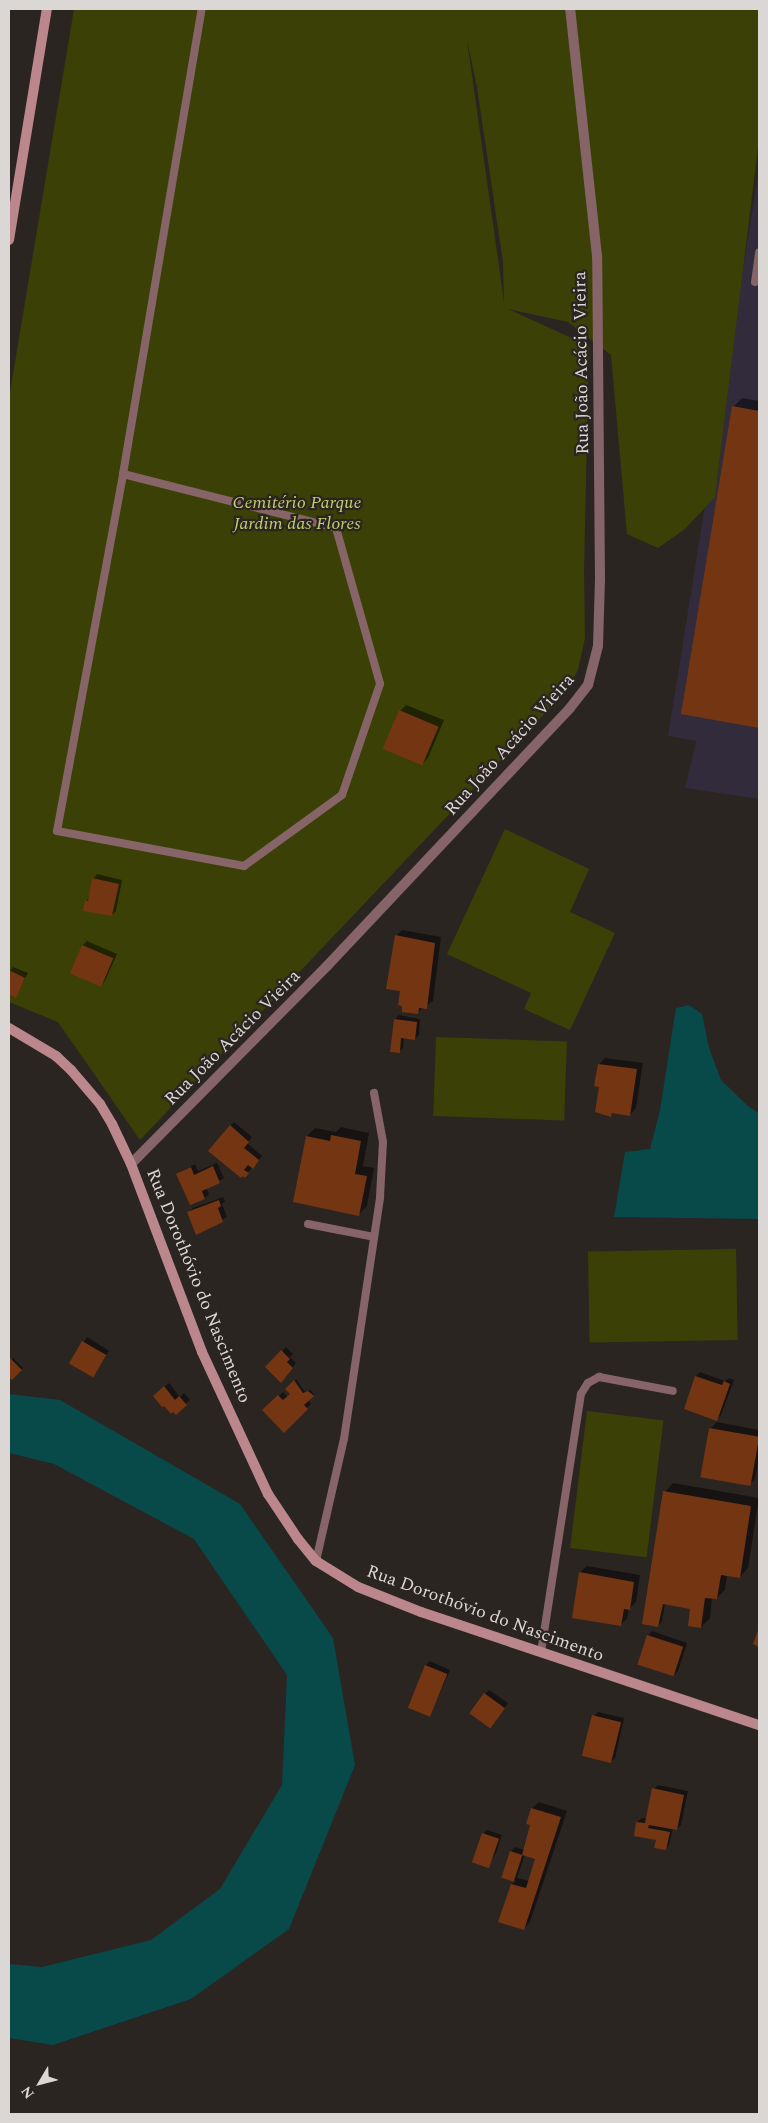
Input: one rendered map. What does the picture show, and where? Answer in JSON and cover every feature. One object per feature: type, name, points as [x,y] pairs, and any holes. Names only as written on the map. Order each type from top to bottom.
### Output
[{"type":"street","points":[[9,236],[47,9]]},
{"type":"street","name":"Rua João Acácio Vieira","points":[[131,1164],[327,966],[570,708],[588,685],[598,646],[600,580],[597,256],[570,9]]},
{"type":"street","name":"Rua Dorothóvio do Nascimento","points":[[9,1028],[56,1056],[88,1087],[112,1124],[131,1164],[202,1352],[268,1494],[298,1539],[316,1561],[341,1578],[386,1598],[759,1725]]},
{"type":"lane","points":[[123,474],[336,528],[380,684],[342,795],[244,866],[57,831],[123,474],[202,9]]},
{"type":"lane","points":[[755,282],[759,252]]},
{"type":"lane","points":[[316,1561],[344,1439],[380,1196],[382,1142],[374,1093]]},
{"type":"lane","points":[[308,1224],[374,1237]]},
{"type":"lane","points":[[541,1652],[581,1394],[588,1382],[599,1377],[673,1391]]},
{"type":"shaded area","points":[[759,169],[759,799],[685,788],[696,741],[668,736]]},
{"type":"green space","name":"Cemitério Parque Jardim das Flores","points":[[74,9],[759,9],[759,139],[715,497],[685,529],[658,548],[627,534],[611,355],[568,322],[508,309],[589,346],[584,571],[585,638],[578,670],[567,690],[140,1140],[58,1022],[9,1002],[9,398]],"holes":[[[467,40],[477,87],[503,262],[504,302]]]},
{"type":"green space","points":[[505,829],[589,869],[570,912],[615,933],[570,1030],[524,1009],[531,993],[447,954]]},
{"type":"green space","points":[[436,1037],[567,1042],[564,1121],[433,1116]]},
{"type":"green space","points":[[736,1249],[738,1340],[590,1343],[588,1252]]},
{"type":"green space","points":[[587,1411],[663,1420],[647,1557],[570,1548]]},
{"type":"water","points":[[689,1005],[702,1014],[709,1048],[721,1080],[749,1107],[759,1113],[759,1219],[614,1217],[625,1152],[650,1149],[660,1110],[676,1008]]},
{"type":"water","points":[[9,1394],[60,1400],[240,1504],[333,1638],[355,1765],[289,1929],[191,1999],[53,2045],[9,2038],[9,1964],[42,1967],[151,1940],[220,1889],[282,1785],[287,1675],[194,1539],[54,1464],[9,1453]]},
{"type":"building","points":[[732,406],[759,411],[759,728],[681,714]]},
{"type":"building","points":[[399,710],[439,727],[422,765],[383,749]]},
{"type":"building","points":[[92,878],[119,884],[112,916],[83,911],[85,900],[88,901]]},
{"type":"building","points":[[395,935],[435,943],[427,1009],[419,1008],[418,1014],[402,1012],[402,1006],[398,1005],[400,991],[386,989]]},
{"type":"building","points":[[82,945],[113,958],[101,987],[70,974]]},
{"type":"building","points":[[9,970],[25,978],[16,998],[9,994]]},
{"type":"building","points":[[394,1019],[417,1022],[415,1040],[401,1038],[400,1053],[390,1052]]},
{"type":"building","points":[[598,1064],[637,1069],[630,1116],[612,1113],[611,1117],[595,1112],[599,1087],[594,1086]]},
{"type":"building","points":[[230,1125],[249,1142],[244,1148],[259,1160],[253,1169],[248,1165],[244,1170],[249,1173],[245,1178],[243,1176],[241,1178],[208,1151]]},
{"type":"building","points":[[331,1135],[361,1141],[355,1174],[367,1176],[359,1216],[293,1202],[306,1136],[330,1141]]},
{"type":"building","points":[[213,1166],[220,1183],[202,1191],[205,1199],[190,1205],[176,1174],[191,1167],[194,1175]]},
{"type":"building","points":[[219,1200],[221,1206],[218,1208],[223,1222],[196,1235],[187,1212]]},
{"type":"building","points":[[82,1341],[106,1355],[93,1378],[69,1364]]},
{"type":"building","points":[[281,1350],[290,1359],[287,1362],[293,1368],[281,1383],[265,1367]]},
{"type":"building","points":[[10,1358],[22,1370],[12,1380],[9,1377]]},
{"type":"building","points":[[695,1376],[722,1385],[724,1381],[730,1384],[717,1421],[684,1409]]},
{"type":"building","points":[[294,1380],[303,1393],[308,1391],[314,1396],[304,1405],[308,1409],[284,1433],[262,1410],[278,1395],[283,1400],[290,1394],[285,1389]]},
{"type":"building","points":[[164,1386],[175,1400],[179,1396],[187,1405],[176,1415],[173,1412],[171,1414],[164,1406],[162,1407],[153,1396]]},
{"type":"building","points":[[709,1428],[759,1437],[751,1486],[700,1477]]},
{"type":"building","points":[[663,1491],[751,1506],[740,1578],[721,1575],[717,1599],[705,1598],[701,1628],[688,1626],[690,1609],[663,1604],[658,1627],[642,1624]]},
{"type":"building","points":[[579,1572],[634,1582],[630,1610],[624,1609],[621,1626],[572,1618]]},
{"type":"building","points":[[759,1628],[759,1647],[753,1644]]},
{"type":"building","points":[[647,1635],[683,1647],[674,1676],[637,1664]]},
{"type":"building","points":[[425,1665],[447,1674],[430,1717],[408,1708]]},
{"type":"building","points":[[484,1693],[505,1708],[490,1729],[469,1713]]},
{"type":"building","points":[[592,1715],[621,1722],[611,1763],[582,1756]]},
{"type":"building","points":[[652,1788],[684,1795],[677,1830],[649,1825],[648,1828],[670,1832],[666,1850],[654,1848],[656,1840],[634,1836],[636,1822],[645,1823]]},
{"type":"building","points":[[531,1808],[561,1817],[524,1930],[498,1922],[511,1884],[526,1888],[535,1859],[522,1855],[530,1825],[526,1824]]},
{"type":"building","points":[[482,1833],[499,1839],[489,1868],[472,1862]]},
{"type":"building","points":[[510,1851],[522,1855],[514,1882],[501,1878]]}]
